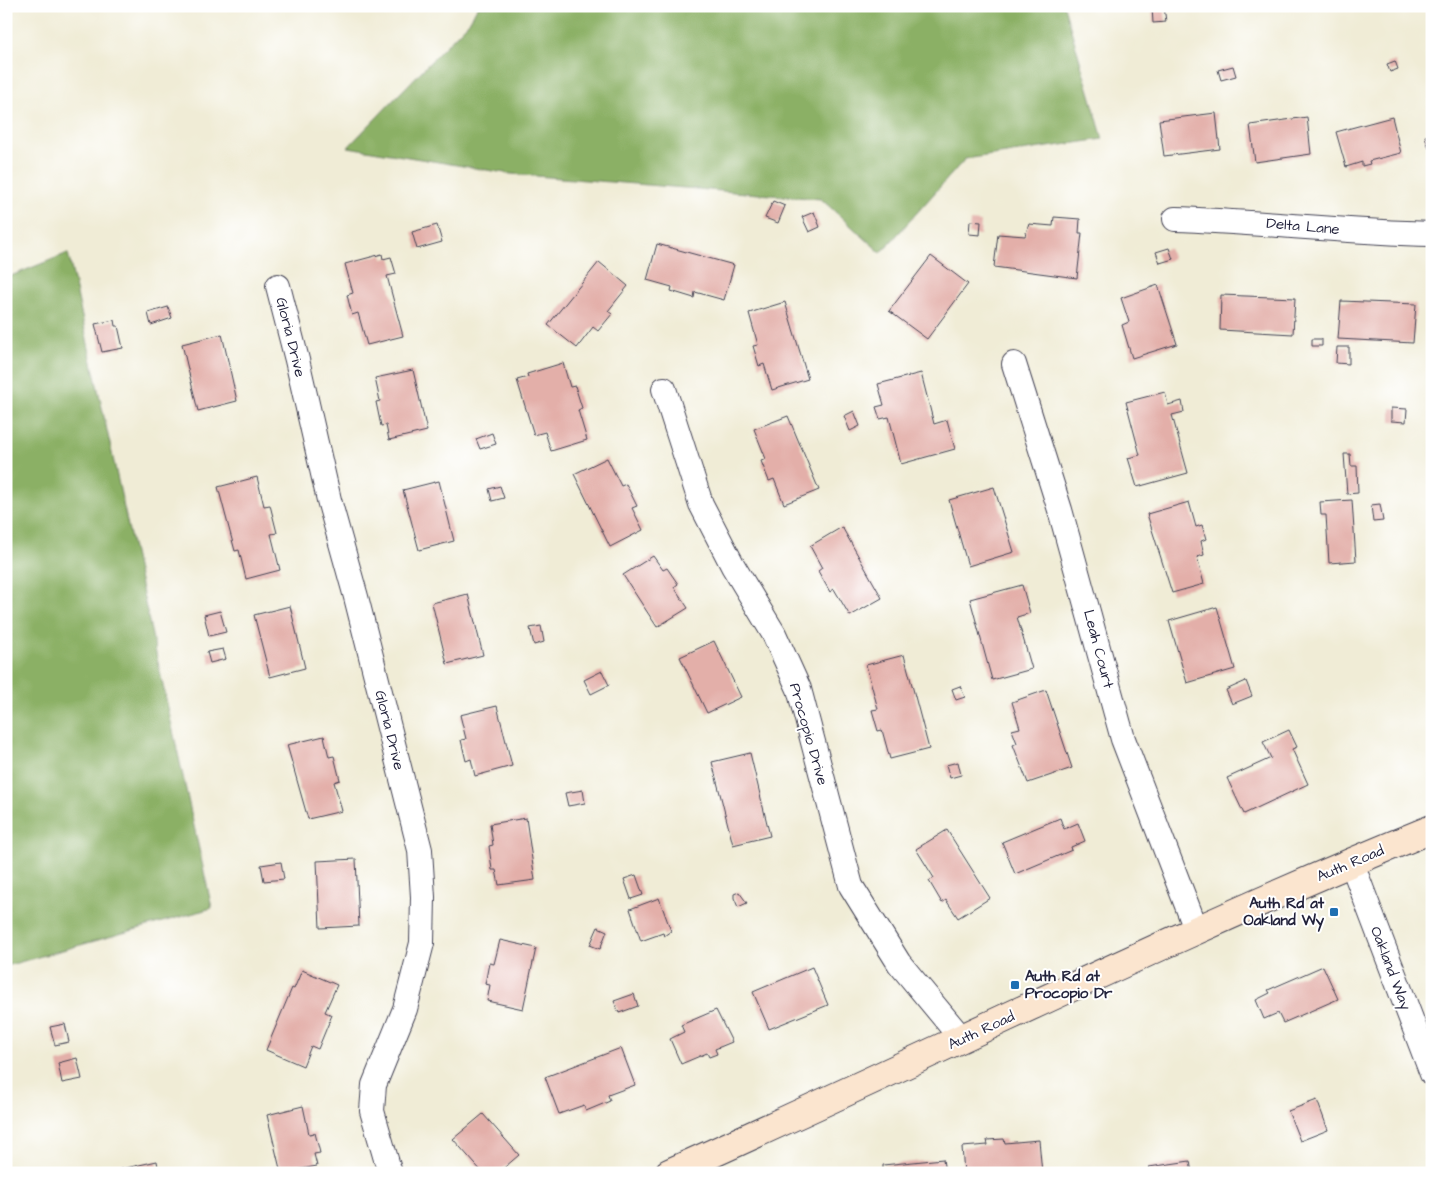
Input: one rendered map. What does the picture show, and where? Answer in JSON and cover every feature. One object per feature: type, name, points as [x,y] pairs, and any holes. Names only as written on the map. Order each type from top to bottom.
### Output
[{"type":"main road","name":"Auth Road","points":[[669,1173],[962,1039],[1196,929],[1432,829]]},
{"type":"street","name":"Delta Lane","points":[[1175,219],[1259,222],[1381,233],[1432,234]]},
{"type":"street","name":"Gloria Drive","points":[[278,286],[298,360],[329,500],[356,597],[420,850],[423,897],[422,943],[405,1009],[374,1085],[372,1111],[390,1173]]},
{"type":"street","name":"Leah Court","points":[[1014,364],[1060,510],[1123,738],[1196,929]]},
{"type":"street","name":"Procopio Drive","points":[[664,389],[701,504],[733,566],[774,634],[799,689],[851,886],[899,963],[962,1039]]},
{"type":"street","name":"Oakland Way","points":[[1351,862],[1432,1074]]},
{"type":"green space","points":[[478,6],[1064,6],[1103,139],[965,159],[881,253],[821,199],[511,174],[348,147],[469,22]]},
{"type":"green space","points":[[68,253],[212,908],[6,966],[6,278]]},
{"type":"building","points":[[1164,6],[1166,22],[1153,23],[1152,7]]},
{"type":"building","points":[[1395,61],[1398,69],[1390,72],[1387,64]]},
{"type":"building","points":[[1233,66],[1236,76],[1221,80],[1218,70]]},
{"type":"building","points":[[1216,113],[1220,149],[1164,156],[1159,120]]},
{"type":"building","points":[[1307,117],[1311,154],[1255,162],[1250,125]]},
{"type":"building","points":[[1392,117],[1401,153],[1369,161],[1370,164],[1362,166],[1362,162],[1346,167],[1336,132]]},
{"type":"building","points":[[1432,134],[1432,154],[1431,154],[1425,136]]},
{"type":"building","points":[[773,201],[785,206],[778,223],[765,218]]},
{"type":"building","points":[[814,212],[820,227],[809,232],[802,217]]},
{"type":"building","points":[[1054,217],[1080,219],[1079,233],[1082,233],[1077,278],[994,267],[998,234],[1025,236],[1029,224],[1053,226]]},
{"type":"building","points":[[970,221],[981,222],[980,235],[969,234]]},
{"type":"building","points":[[437,225],[442,242],[417,249],[412,232]]},
{"type":"building","points":[[657,244],[734,265],[724,300],[695,292],[694,298],[671,291],[672,287],[647,280]]},
{"type":"building","points":[[1169,248],[1173,259],[1160,263],[1156,252]]},
{"type":"building","points":[[382,254],[383,259],[391,257],[396,274],[387,276],[403,336],[367,345],[358,313],[352,315],[347,295],[353,293],[345,264]]},
{"type":"building","points":[[931,256],[968,284],[927,339],[889,311]]},
{"type":"building","points":[[599,262],[628,286],[608,311],[612,314],[598,331],[593,327],[577,348],[548,325]]},
{"type":"building","points":[[1158,285],[1177,344],[1132,358],[1122,325],[1129,322],[1121,298]]},
{"type":"building","points":[[1221,295],[1295,298],[1293,334],[1220,330]]},
{"type":"building","points":[[1341,301],[1416,304],[1413,343],[1338,339]]},
{"type":"building","points":[[785,302],[808,379],[772,390],[764,364],[759,366],[753,346],[758,345],[749,313]]},
{"type":"building","points":[[168,307],[172,318],[151,325],[148,313]]},
{"type":"building","points":[[114,320],[115,326],[118,326],[123,348],[102,352],[95,324]]},
{"type":"building","points":[[222,334],[237,401],[198,411],[182,344]]},
{"type":"building","points":[[1312,339],[1322,339],[1322,346],[1312,346]]},
{"type":"building","points":[[1337,347],[1349,347],[1349,364],[1336,363]]},
{"type":"building","points":[[563,363],[570,387],[575,386],[582,408],[578,410],[587,440],[551,451],[545,432],[534,435],[517,380],[528,377],[527,374]]},
{"type":"building","points":[[413,370],[427,431],[389,440],[386,425],[381,426],[376,402],[380,401],[375,378]]},
{"type":"building","points":[[921,373],[934,424],[947,420],[955,449],[901,464],[889,417],[880,419],[876,407],[884,405],[878,384]]},
{"type":"building","points":[[1165,392],[1168,405],[1182,401],[1184,412],[1172,415],[1188,473],[1137,487],[1128,458],[1140,455],[1126,402]]},
{"type":"building","points":[[1391,408],[1407,409],[1406,422],[1391,421]]},
{"type":"building","points":[[854,411],[860,426],[850,431],[844,416]]},
{"type":"building","points":[[788,416],[819,490],[784,504],[774,479],[769,481],[761,461],[766,459],[754,429]]},
{"type":"building","points":[[492,433],[496,444],[480,449],[476,439]]},
{"type":"building","points":[[1344,454],[1350,454],[1351,466],[1357,466],[1358,493],[1347,494]]},
{"type":"building","points":[[607,458],[621,486],[626,484],[637,506],[632,508],[643,530],[610,547],[574,474]]},
{"type":"building","points":[[257,477],[264,506],[270,505],[277,533],[271,534],[280,570],[246,579],[239,550],[235,551],[218,487]]},
{"type":"building","points":[[439,481],[454,541],[419,550],[403,490]]},
{"type":"building","points":[[500,486],[504,498],[492,501],[489,489]]},
{"type":"building","points":[[994,487],[1014,552],[968,566],[949,500]]},
{"type":"building","points":[[1352,500],[1356,561],[1329,563],[1326,515],[1321,515],[1320,502]]},
{"type":"building","points":[[1189,502],[1196,527],[1202,525],[1206,539],[1201,541],[1204,555],[1197,557],[1204,584],[1172,593],[1147,514]]},
{"type":"building","points":[[1380,504],[1383,521],[1373,522],[1371,505]]},
{"type":"building","points":[[842,527],[882,598],[850,616],[834,589],[830,592],[818,571],[822,568],[810,546]]},
{"type":"building","points":[[653,556],[663,570],[667,568],[678,584],[674,587],[688,608],[657,627],[623,575]]},
{"type":"building","points":[[1022,585],[1030,613],[1017,617],[1032,669],[992,680],[970,599]]},
{"type":"building","points":[[468,594],[483,655],[447,664],[432,603]]},
{"type":"building","points":[[290,606],[305,668],[270,677],[254,615]]},
{"type":"building","points":[[1217,607],[1235,669],[1187,683],[1169,621]]},
{"type":"building","points":[[220,611],[226,632],[209,636],[204,615]]},
{"type":"building","points":[[541,626],[544,642],[534,645],[530,628]]},
{"type":"building","points":[[714,641],[741,697],[707,713],[680,657]]},
{"type":"building","points":[[223,649],[226,659],[210,663],[207,652]]},
{"type":"building","points":[[904,655],[929,749],[890,759],[882,730],[878,731],[872,710],[878,709],[866,665]]},
{"type":"building","points":[[602,671],[609,685],[591,694],[584,680]]},
{"type":"building","points":[[1246,681],[1252,696],[1232,704],[1226,690]]},
{"type":"building","points":[[960,686],[965,697],[956,700],[952,689]]},
{"type":"building","points":[[1046,690],[1072,768],[1028,783],[1013,745],[1017,743],[1012,730],[1020,728],[1012,702]]},
{"type":"building","points":[[497,706],[512,766],[475,776],[471,759],[466,761],[461,740],[466,739],[460,715]]},
{"type":"building","points":[[1289,730],[1297,747],[1292,749],[1308,784],[1244,814],[1227,778],[1271,758],[1263,742]]},
{"type":"building","points":[[324,736],[329,757],[334,756],[340,780],[334,782],[342,811],[308,819],[287,745]]},
{"type":"building","points":[[750,753],[770,836],[733,845],[712,762]]},
{"type":"building","points":[[958,762],[961,775],[950,778],[946,765]]},
{"type":"building","points":[[583,790],[585,803],[568,806],[565,793]]},
{"type":"building","points":[[526,818],[535,880],[499,885],[496,870],[492,870],[489,846],[493,845],[490,824]]},
{"type":"building","points":[[1060,818],[1064,829],[1078,823],[1085,841],[1071,847],[1072,850],[1015,874],[1002,842]]},
{"type":"building","points":[[947,830],[990,898],[958,918],[946,900],[942,903],[929,881],[934,878],[916,849]]},
{"type":"building","points":[[356,859],[359,926],[320,928],[317,861]]},
{"type":"building","points":[[281,862],[284,879],[264,881],[261,865]]},
{"type":"building","points":[[636,875],[643,895],[631,899],[624,879]]},
{"type":"building","points":[[739,892],[747,903],[738,907],[734,894]]},
{"type":"building","points":[[659,898],[671,931],[664,936],[663,933],[641,941],[630,909]]},
{"type":"building","points":[[598,927],[607,931],[600,949],[590,945]]},
{"type":"building","points":[[500,940],[536,948],[523,1009],[487,1001],[490,985],[485,984],[489,963],[494,964]]},
{"type":"building","points":[[1323,966],[1338,999],[1283,1023],[1278,1013],[1264,1019],[1256,1000],[1270,993],[1268,990]]},
{"type":"building","points":[[812,967],[828,1005],[769,1029],[753,992]]},
{"type":"building","points":[[302,970],[337,985],[325,1012],[332,1015],[318,1049],[311,1046],[303,1066],[266,1050],[292,988],[294,989]]},
{"type":"building","points":[[634,994],[638,1006],[619,1013],[614,1001]]},
{"type":"building","points":[[716,1010],[732,1042],[715,1049],[717,1054],[709,1057],[707,1053],[681,1064],[670,1039],[684,1032],[681,1025]]},
{"type":"building","points":[[65,1024],[69,1042],[55,1045],[50,1027]]},
{"type":"building","points":[[621,1048],[635,1085],[608,1095],[610,1101],[586,1111],[584,1105],[559,1114],[545,1077]]},
{"type":"building","points":[[77,1058],[82,1079],[62,1083],[58,1063]]},
{"type":"building","points":[[1317,1100],[1328,1130],[1300,1141],[1288,1111]]},
{"type":"building","points":[[303,1106],[309,1134],[315,1133],[320,1153],[314,1154],[317,1166],[281,1173],[267,1115]]},
{"type":"building","points":[[483,1114],[519,1155],[498,1173],[483,1173],[453,1139]]},
{"type":"building","points":[[1004,1139],[1005,1143],[1039,1140],[1042,1173],[964,1173],[962,1147],[988,1145],[987,1140]]},
{"type":"building","points":[[943,1159],[945,1173],[873,1173],[883,1170],[883,1165]]},
{"type":"building","points":[[157,1161],[159,1173],[108,1173],[108,1172]]},
{"type":"building","points":[[1190,1161],[1192,1173],[1150,1173],[1149,1167]]},
{"type":"place","name":"Auth Rd at Oakland Wy","points":[[1334,912]]},
{"type":"place","name":"Auth Rd at Procopio Dr","points":[[1015,985]]}]
